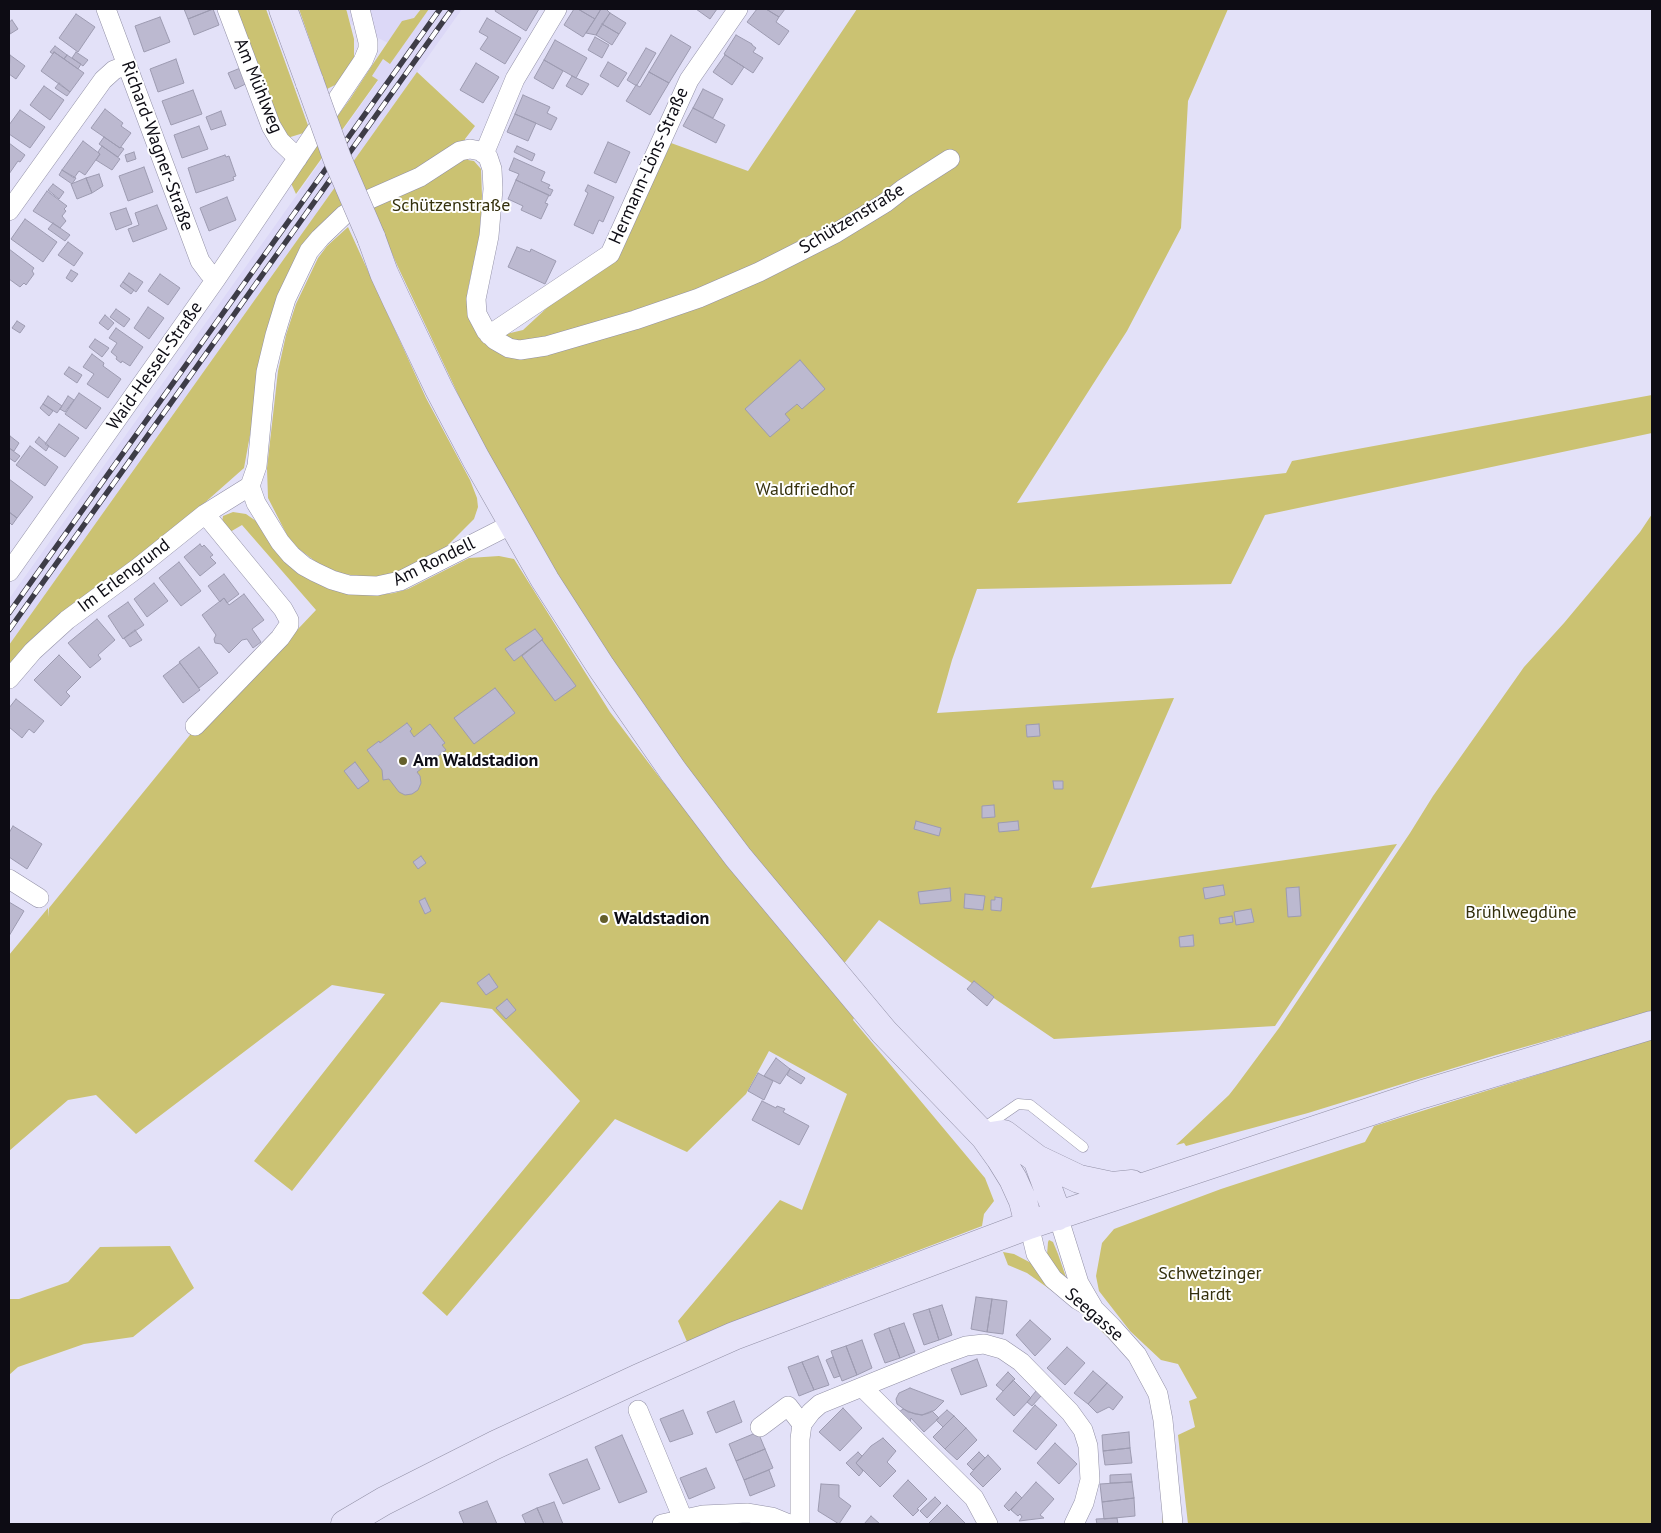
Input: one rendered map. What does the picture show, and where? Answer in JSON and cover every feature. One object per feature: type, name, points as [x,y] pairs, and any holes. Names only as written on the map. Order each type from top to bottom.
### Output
[{"type":"main road","points":[[283,9],[337,158],[384,273],[439,390],[512,524],[560,603],[620,696],[673,771],[738,857],[884,1032],[982,1134],[1013,1179],[1023,1201],[1030,1225]]},
{"type":"main road","points":[[344,1524],[384,1501],[495,1445],[725,1340],[1030,1225],[1423,1094],[1652,1025]]},
{"type":"main road","points":[[982,1134],[1004,1134],[1037,1159],[1079,1179],[1112,1186],[1156,1183]]},
{"type":"main road","points":[[1037,1159],[1058,1216]]},
{"type":"street","name":"Richard-Wagner-Straße","points":[[106,9],[200,261],[216,279]]},
{"type":"street","name":"Am Mühlweg","points":[[228,9],[271,126],[280,141],[298,158]]},
{"type":"street","name":"Waid-Hessel-Straße","points":[[9,572],[216,279],[366,55],[368,42],[360,9]]},
{"type":"street","points":[[484,154],[515,79],[557,9]]},
{"type":"street","name":"Hermann-Löns-Straße","points":[[489,334],[610,254],[689,80],[738,9]]},
{"type":"street","points":[[9,211],[103,80],[114,70],[127,65]]},
{"type":"street","points":[[250,486],[257,466],[266,372],[275,335],[286,299],[309,251],[333,224],[358,206],[420,177],[460,151],[470,149],[484,154],[490,161],[492,169],[492,206],[489,236],[476,304],[479,318],[489,334]]},
{"type":"street","name":"Schützenstraße","points":[[489,334],[499,343],[514,349],[538,348],[635,320],[699,298],[759,272],[836,233],[885,203],[903,189],[950,159]]},
{"type":"street","name":"Im Erlengrund","points":[[9,679],[33,651],[67,620],[139,567],[205,514],[250,486]]},
{"type":"street","name":"Am Rondell","points":[[250,486],[256,503],[280,542],[291,555],[315,572],[349,585],[377,586],[400,581],[512,524]]},
{"type":"street","points":[[195,726],[280,638],[289,625],[289,620],[283,609],[205,514]]},
{"type":"street","points":[[9,879],[39,898]]},
{"type":"street","points":[[1058,1216],[1079,1283],[1095,1310]]},
{"type":"street","name":"Seegasse","points":[[1030,1225],[1036,1254],[1053,1279],[1078,1300],[1095,1310],[1112,1327],[1137,1355],[1158,1394],[1163,1420],[1173,1524]]},
{"type":"street","points":[[800,1524],[800,1440],[802,1424],[820,1404],[966,1346],[984,1344],[1002,1349],[1022,1362],[1070,1412],[1083,1430],[1088,1446],[1090,1480],[1084,1503],[1074,1524]]},
{"type":"street","points":[[862,1387],[974,1498],[988,1524]]},
{"type":"street","points":[[760,1427],[788,1406],[802,1424]]},
{"type":"street","points":[[638,1410],[684,1519]]},
{"type":"street","points":[[662,1524],[702,1515],[748,1513],[789,1524]]},
{"type":"lane","points":[[982,1134],[1018,1104],[1030,1105],[1083,1147]]},
{"type":"shaded area","points":[[346,9],[421,9],[414,18],[402,22],[388,43],[351,24]]},
{"type":"shaded area","points":[[429,9],[462,9],[9,645],[9,599],[378,81],[372,76],[383,59],[390,63]]},
{"type":"green space","points":[[231,9],[266,9],[310,131],[284,139]]},
{"type":"green space","points":[[299,9],[346,9],[354,39],[354,57],[339,83],[327,89]]},
{"type":"green space","points":[[421,9],[429,9],[390,64],[383,59],[372,76],[378,80],[296,194],[290,181],[350,99],[402,21],[414,18]]},
{"type":"green space","name":"Waldfriedhof","points":[[857,9],[1228,9],[1188,101],[1181,228],[1127,331],[1017,503],[1286,473],[1292,461],[1652,395],[1652,433],[1265,515],[1231,584],[977,589],[952,660],[937,713],[1174,698],[1091,888],[1397,844],[1275,1026],[1054,1039],[879,920],[842,966],[769,878],[655,727],[561,580],[473,426],[372,208],[315,233],[254,413],[244,468],[9,666],[9,645],[417,72],[475,126],[465,139],[468,160],[474,161],[481,169],[482,196],[480,233],[467,294],[467,312],[481,334],[502,335],[523,330],[628,233],[671,143],[748,171]]},
{"type":"green space","points":[[348,227],[426,398],[470,480],[477,498],[478,507],[474,519],[445,548],[406,570],[388,575],[367,577],[343,574],[320,565],[299,549],[288,537],[268,498],[267,468],[278,371],[286,335],[296,304],[318,258],[327,246]]},
{"type":"green space","points":[[233,512],[246,514],[263,526],[276,545],[378,595],[408,589],[469,558],[499,556],[514,559],[610,712],[660,778],[854,1018],[853,1020],[985,1178],[994,1201],[984,1214],[982,1226],[825,1286],[688,1344],[678,1321],[780,1200],[802,1210],[847,1094],[769,1051],[746,1094],[687,1152],[615,1119],[447,1316],[422,1293],[580,1101],[492,1009],[441,1002],[292,1191],[254,1161],[385,994],[332,985],[136,1134],[96,1095],[68,1100],[9,1151],[9,955],[48,908],[48,917],[49,908],[194,730],[280,648],[316,610],[242,525],[230,532],[222,522],[223,516]]},
{"type":"green space","name":"Brühlwegdüne","points":[[1652,514],[1652,1011],[1496,1055],[1308,1113],[1186,1146],[1184,1143],[1176,1145],[1229,1095],[1236,1086],[1279,1028],[1433,796],[1524,667],[1564,623],[1640,532]]},
{"type":"green space","name":"Schwetzinger Hardt","points":[[1652,1039],[1652,1524],[1188,1524],[1178,1435],[1195,1427],[1189,1401],[1197,1398],[1178,1364],[1161,1360],[1130,1331],[1099,1291],[1096,1276],[1102,1243],[1114,1229],[1221,1189],[1365,1142],[1374,1126]]},
{"type":"green space","points":[[1049,1240],[1053,1242],[1068,1283],[1047,1255]]},
{"type":"green space","points":[[170,1246],[194,1288],[133,1337],[84,1344],[18,1367],[9,1375],[9,1299],[19,1299],[68,1282],[100,1247]]},
{"type":"green space","points":[[1003,1252],[1014,1254],[1033,1264],[1129,1356],[1155,1409],[1165,1524],[1162,1524],[1163,1515],[1156,1425],[1150,1399],[1128,1357],[1090,1320],[1069,1303],[1027,1273],[1008,1265]]},
{"type":"building","points":[[184,9],[213,9],[188,19]]},
{"type":"building","points":[[213,9],[219,25],[194,35],[188,19]]},
{"type":"building","points":[[496,9],[539,9],[526,31],[495,11]]},
{"type":"building","points":[[574,9],[578,9],[595,19],[583,37],[564,25]]},
{"type":"building","points":[[578,9],[601,9],[595,19]]},
{"type":"building","points":[[601,9],[606,9],[610,13],[596,35],[586,33]]},
{"type":"building","points":[[696,9],[717,9],[710,19]]},
{"type":"building","points":[[757,9],[766,9],[779,17],[776,22],[789,31],[779,45],[747,22]]},
{"type":"building","points":[[766,9],[785,9],[779,17]]},
{"type":"building","points":[[610,13],[626,23],[619,34],[602,24]]},
{"type":"building","points":[[76,14],[95,27],[78,52],[59,38]]},
{"type":"building","points":[[160,17],[170,42],[144,52],[135,26]]},
{"type":"building","points":[[487,18],[521,38],[505,64],[480,49],[488,37],[479,32]]},
{"type":"building","points":[[12,20],[18,29],[10,34],[9,22]]},
{"type":"building","points":[[602,24],[619,34],[612,45],[596,35]]},
{"type":"building","points":[[671,35],[691,47],[669,83],[649,72]]},
{"type":"building","points":[[736,35],[752,44],[756,48],[753,52],[763,58],[753,73],[724,54]]},
{"type":"building","points":[[595,37],[609,45],[602,58],[588,50]]},
{"type":"building","points":[[555,40],[587,58],[576,78],[544,60]]},
{"type":"building","points":[[55,46],[67,55],[64,59],[54,52],[53,54],[50,52]]},
{"type":"building","points":[[646,48],[656,53],[637,85],[635,85],[627,80]]},
{"type":"building","points":[[54,52],[84,73],[70,92],[41,71]]},
{"type":"building","points":[[76,52],[88,60],[83,66],[72,58]]},
{"type":"building","points":[[10,55],[25,66],[16,79],[9,74]]},
{"type":"building","points":[[67,55],[81,64],[78,69],[64,59]]},
{"type":"building","points":[[725,55],[744,67],[732,85],[713,72]]},
{"type":"building","points":[[176,59],[184,83],[158,92],[150,69]]},
{"type":"building","points":[[544,60],[563,71],[553,89],[534,78]]},
{"type":"building","points":[[608,62],[627,73],[618,87],[600,76]]},
{"type":"building","points":[[476,63],[499,77],[483,103],[460,90]]},
{"type":"building","points":[[243,67],[250,82],[235,89],[228,73]]},
{"type":"building","points":[[649,72],[669,83],[650,115],[626,101],[636,85],[640,87]]},
{"type":"building","points":[[572,76],[589,84],[582,95],[566,86]]},
{"type":"building","points":[[59,83],[70,92],[67,96],[55,88]]},
{"type":"building","points":[[44,86],[64,100],[50,120],[30,105]]},
{"type":"building","points":[[703,89],[723,99],[713,118],[693,108]]},
{"type":"building","points":[[193,90],[202,114],[171,125],[162,101]]},
{"type":"building","points":[[523,95],[550,107],[547,113],[557,118],[551,130],[515,114]]},
{"type":"building","points":[[693,108],[725,125],[716,143],[683,126]]},
{"type":"building","points":[[105,109],[123,123],[121,126],[131,133],[120,148],[91,128]]},
{"type":"building","points":[[20,110],[45,127],[30,148],[9,134],[9,125]]},
{"type":"building","points":[[221,111],[226,125],[211,130],[206,117]]},
{"type":"building","points":[[515,114],[536,123],[528,141],[507,132]]},
{"type":"building","points":[[199,126],[208,149],[182,158],[174,135]]},
{"type":"building","points":[[104,137],[124,149],[118,157],[99,144]]},
{"type":"building","points":[[83,141],[100,154],[85,175],[79,171],[74,178],[62,170]]},
{"type":"building","points":[[608,142],[630,152],[616,183],[594,173]]},
{"type":"building","points":[[9,143],[25,155],[9,174]]},
{"type":"building","points":[[102,146],[120,159],[112,170],[96,160]]},
{"type":"building","points":[[517,146],[535,154],[532,161],[514,152]]},
{"type":"building","points":[[134,152],[136,159],[127,162],[125,155]]},
{"type":"building","points":[[225,155],[226,157],[229,156],[236,176],[233,177],[234,180],[196,193],[188,168]]},
{"type":"building","points":[[514,158],[545,172],[541,181],[550,185],[548,188],[553,190],[550,196],[516,180],[519,174],[509,170]]},
{"type":"building","points":[[144,167],[153,192],[128,201],[119,176]]},
{"type":"building","points":[[62,170],[76,178],[72,184],[59,175]]},
{"type":"building","points":[[99,174],[103,186],[92,193],[86,178]]},
{"type":"building","points":[[86,178],[92,193],[77,199],[71,184]]},
{"type":"building","points":[[516,180],[549,195],[545,203],[548,204],[541,219],[521,210],[523,206],[508,199]]},
{"type":"building","points":[[53,184],[64,192],[59,199],[48,190]]},
{"type":"building","points":[[588,185],[614,197],[603,222],[599,220],[593,234],[574,225],[588,193],[585,191]]},
{"type":"building","points":[[47,191],[67,206],[62,216],[66,221],[60,228],[33,211]]},
{"type":"building","points":[[227,197],[236,220],[209,231],[200,208]]},
{"type":"building","points":[[157,205],[167,229],[133,242],[128,229],[139,225],[135,213]]},
{"type":"building","points":[[126,208],[132,224],[116,230],[110,213]]},
{"type":"building","points":[[25,219],[57,242],[43,262],[11,239]]},
{"type":"building","points":[[53,223],[70,235],[65,241],[48,229]]},
{"type":"building","points":[[68,242],[83,253],[74,266],[58,255]]},
{"type":"building","points":[[517,247],[530,252],[531,249],[556,261],[545,284],[508,267]]},
{"type":"building","points":[[9,249],[34,268],[32,271],[34,274],[26,285],[24,283],[20,287],[9,279]]},
{"type":"building","points":[[71,270],[78,274],[72,282],[66,278]]},
{"type":"building","points":[[129,273],[143,282],[136,292],[123,282]]},
{"type":"building","points":[[160,274],[180,288],[168,305],[148,291]]},
{"type":"building","points":[[123,282],[134,290],[131,294],[120,286]]},
{"type":"building","points":[[148,307],[164,318],[149,339],[134,328]]},
{"type":"building","points":[[116,309],[130,319],[124,327],[110,317]]},
{"type":"building","points":[[105,315],[114,323],[108,330],[99,323]]},
{"type":"building","points":[[17,321],[25,326],[20,333],[12,328]]},
{"type":"building","points":[[116,328],[143,347],[130,366],[122,361],[121,363],[111,352],[117,343],[109,338]]},
{"type":"building","points":[[95,339],[109,348],[102,357],[89,347]]},
{"type":"building","points":[[92,354],[104,363],[103,366],[121,379],[108,398],[87,384],[94,374],[83,367]]},
{"type":"building","points":[[800,360],[825,389],[802,409],[797,404],[785,414],[790,420],[770,437],[745,409]]},
{"type":"building","points":[[69,367],[82,375],[77,383],[64,374]]},
{"type":"building","points":[[79,393],[101,408],[86,429],[65,414]]},
{"type":"building","points":[[48,396],[62,406],[57,413],[43,404]]},
{"type":"building","points":[[68,396],[74,400],[65,412],[60,409]]},
{"type":"building","points":[[43,404],[53,411],[49,416],[40,408]]},
{"type":"building","points":[[59,424],[79,438],[65,457],[45,444]]},
{"type":"building","points":[[10,436],[19,443],[14,451],[9,448]]},
{"type":"building","points":[[39,437],[49,446],[46,451],[35,442]]},
{"type":"building","points":[[30,446],[58,467],[45,486],[16,465]]},
{"type":"building","points":[[9,448],[20,456],[15,462],[9,458]]},
{"type":"building","points":[[9,479],[33,497],[17,518],[9,512]]},
{"type":"building","points":[[9,512],[17,518],[12,525],[9,522]]},
{"type":"building","points":[[200,544],[202,547],[204,545],[213,555],[210,557],[216,563],[200,576],[184,557]]},
{"type":"building","points":[[179,562],[201,591],[181,606],[159,578]]},
{"type":"building","points":[[224,574],[239,594],[227,603],[224,598],[220,602],[208,586]]},
{"type":"building","points":[[154,583],[168,601],[147,617],[134,599]]},
{"type":"building","points":[[244,594],[264,620],[252,629],[261,642],[253,648],[247,639],[242,640],[229,653],[221,644],[215,643],[216,635],[202,615],[224,598],[229,605]]},
{"type":"building","points":[[128,602],[144,625],[123,639],[108,616]]},
{"type":"building","points":[[97,619],[115,640],[98,655],[101,659],[90,668],[68,643]]},
{"type":"building","points":[[535,629],[543,639],[514,661],[505,649]]},
{"type":"building","points":[[135,630],[142,640],[130,647],[124,638]]},
{"type":"building","points":[[542,640],[576,686],[555,701],[522,656]]},
{"type":"building","points":[[199,647],[218,673],[199,688],[179,662]]},
{"type":"building","points":[[59,655],[81,677],[66,692],[70,696],[61,706],[34,680]]},
{"type":"building","points":[[180,663],[200,690],[183,703],[163,676]]},
{"type":"building","points":[[495,688],[515,713],[474,744],[454,718]]},
{"type":"building","points":[[16,699],[44,721],[34,733],[29,729],[22,738],[9,727],[9,708]]},
{"type":"building","name":"Am Waldstadion","points":[[407,723],[412,729],[410,731],[414,737],[430,724],[445,743],[442,745],[446,750],[417,772],[421,783],[418,790],[412,794],[405,795],[399,792],[389,779],[383,780],[382,770],[367,750]]},
{"type":"building","points":[[1039,724],[1040,736],[1027,737],[1026,725]]},
{"type":"building","points":[[355,762],[369,781],[358,789],[344,771]]},
{"type":"building","points":[[1053,781],[1063,781],[1063,789],[1054,789]]},
{"type":"building","points":[[994,805],[995,817],[982,818],[982,806]]},
{"type":"building","points":[[916,821],[941,828],[939,836],[914,829]]},
{"type":"building","points":[[1018,821],[1019,830],[999,832],[998,823]]},
{"type":"building","points":[[13,826],[42,844],[27,869],[9,857],[9,833]]},
{"type":"building","points":[[421,856],[426,863],[418,869],[413,862]]},
{"type":"building","points":[[1223,885],[1225,895],[1205,899],[1203,888]]},
{"type":"building","points":[[1299,887],[1301,916],[1288,917],[1286,888]]},
{"type":"building","points":[[950,888],[951,901],[920,904],[918,892]]},
{"type":"building","points":[[965,894],[985,896],[983,910],[964,908]]},
{"type":"building","points":[[995,897],[1002,898],[1001,911],[991,910],[991,900],[995,900]]},
{"type":"building","points":[[425,898],[431,911],[425,914],[419,901]]},
{"type":"building","points":[[9,902],[24,911],[9,936]]},
{"type":"building","points":[[1251,909],[1254,922],[1236,925],[1234,912]]},
{"type":"building","points":[[1232,916],[1233,922],[1220,924],[1219,918]]},
{"type":"building","points":[[1193,935],[1194,946],[1180,947],[1179,937]]},
{"type":"building","points":[[489,974],[498,987],[486,995],[477,983]]},
{"type":"building","points":[[974,981],[994,997],[987,1006],[967,989]]},
{"type":"building","points":[[507,999],[516,1010],[506,1019],[496,1008]]},
{"type":"building","points":[[776,1058],[790,1069],[780,1084],[764,1076]]},
{"type":"building","points":[[790,1069],[805,1078],[801,1084],[787,1075]]},
{"type":"building","points":[[758,1073],[773,1081],[764,1100],[748,1091]]},
{"type":"building","points":[[762,1101],[776,1108],[777,1106],[785,1109],[783,1112],[809,1126],[799,1145],[752,1120]]},
{"type":"building","points":[[976,1297],[992,1299],[987,1332],[971,1329]]},
{"type":"building","points":[[992,1299],[1007,1301],[1003,1334],[987,1332]]},
{"type":"building","points":[[942,1305],[952,1335],[939,1340],[929,1309]]},
{"type":"building","points":[[929,1309],[939,1340],[924,1345],[913,1314]]},
{"type":"building","points":[[1030,1320],[1051,1339],[1035,1356],[1016,1335]]},
{"type":"building","points":[[904,1323],[915,1352],[900,1358],[889,1328]]},
{"type":"building","points":[[889,1328],[900,1358],[885,1363],[874,1334]]},
{"type":"building","points":[[862,1340],[872,1368],[857,1375],[846,1346]]},
{"type":"building","points":[[846,1346],[857,1375],[842,1381],[831,1351]]},
{"type":"building","points":[[1067,1347],[1085,1363],[1065,1385],[1047,1368]]},
{"type":"building","points":[[818,1356],[829,1385],[814,1390],[802,1362]]},
{"type":"building","points":[[833,1357],[840,1376],[834,1378],[826,1360]]},
{"type":"building","points":[[977,1359],[987,1386],[961,1395],[951,1369]]},
{"type":"building","points":[[802,1362],[814,1390],[799,1396],[788,1367]]},
{"type":"building","points":[[1093,1371],[1107,1383],[1088,1404],[1074,1393]]},
{"type":"building","points":[[1008,1372],[1015,1379],[1003,1391],[996,1385]]},
{"type":"building","points":[[1013,1380],[1031,1398],[1014,1416],[996,1399]]},
{"type":"building","points":[[1107,1383],[1123,1397],[1113,1410],[1109,1407],[1097,1413],[1088,1404]]},
{"type":"building","points":[[910,1388],[944,1401],[929,1413],[922,1415],[908,1412],[897,1404],[896,1399],[899,1393]]},
{"type":"building","points":[[1036,1391],[1041,1396],[1032,1406],[1027,1402]]},
{"type":"building","points":[[734,1401],[742,1422],[716,1433],[707,1412]]},
{"type":"building","points":[[1035,1405],[1057,1425],[1036,1450],[1013,1431]]},
{"type":"building","points":[[843,1408],[862,1428],[840,1451],[819,1432]]},
{"type":"building","points":[[903,1409],[922,1415],[932,1411],[939,1418],[924,1432],[911,1418],[910,1422],[899,1412]]},
{"type":"building","points":[[683,1410],[693,1434],[670,1442],[660,1419]]},
{"type":"building","points":[[947,1410],[954,1416],[943,1427],[936,1420]]},
{"type":"building","points":[[954,1416],[966,1428],[945,1449],[933,1437]]},
{"type":"building","points":[[966,1428],[977,1440],[957,1460],[945,1449]]},
{"type":"building","points":[[758,1432],[765,1449],[736,1461],[729,1444]]},
{"type":"building","points":[[1129,1432],[1130,1448],[1103,1451],[1102,1435]]},
{"type":"building","points":[[622,1435],[647,1492],[619,1503],[595,1447]]},
{"type":"building","points":[[883,1438],[896,1451],[887,1462],[896,1471],[880,1487],[856,1463],[871,1446]]},
{"type":"building","points":[[1055,1443],[1077,1464],[1059,1484],[1037,1463]]},
{"type":"building","points":[[1130,1448],[1132,1463],[1105,1465],[1103,1451]]},
{"type":"building","points":[[765,1449],[773,1468],[744,1480],[736,1461]]},
{"type":"building","points":[[858,1452],[862,1456],[856,1463],[863,1471],[859,1476],[846,1463]]},
{"type":"building","points":[[979,1452],[985,1458],[973,1470],[967,1464]]},
{"type":"building","points":[[988,1455],[1001,1469],[983,1487],[970,1474]]},
{"type":"building","points":[[587,1459],[600,1489],[563,1504],[549,1474]]},
{"type":"building","points":[[706,1468],[715,1488],[689,1499],[680,1478]]},
{"type":"building","points":[[769,1470],[775,1486],[750,1496],[744,1480]]},
{"type":"building","points":[[1131,1474],[1132,1482],[1110,1483],[1110,1475]]},
{"type":"building","points":[[908,1480],[927,1499],[913,1516],[893,1496]]},
{"type":"building","points":[[1036,1482],[1054,1499],[1040,1515],[1044,1518],[1019,1521],[1022,1517],[1020,1514],[1018,1516],[1011,1510]]},
{"type":"building","points":[[1132,1482],[1134,1498],[1102,1502],[1100,1484]]},
{"type":"building","points":[[821,1484],[839,1485],[839,1497],[851,1506],[839,1524],[818,1511]]},
{"type":"building","points":[[1016,1492],[1022,1498],[1009,1511],[1004,1506]]},
{"type":"building","points":[[935,1497],[941,1503],[927,1518],[920,1511]]},
{"type":"building","points":[[1134,1498],[1135,1516],[1104,1519],[1102,1502]]},
{"type":"building","points":[[487,1501],[497,1524],[464,1524],[459,1512]]},
{"type":"building","points":[[554,1502],[563,1524],[544,1524],[537,1508]]},
{"type":"building","points":[[947,1505],[966,1524],[928,1524]]},
{"type":"building","points":[[537,1508],[544,1524],[526,1524],[522,1515]]},
{"type":"building","points":[[871,1516],[880,1524],[864,1524]]},
{"type":"building","points":[[1117,1518],[1118,1524],[1097,1524],[1096,1519]]},
{"type":"railway","points":[[9,613],[440,9]]},
{"type":"railway","points":[[9,630],[452,9]]},
{"type":"place","name":"Am Waldstadion","points":[[403,761]]},
{"type":"place","name":"Waldstadion","points":[[604,919]]}]
